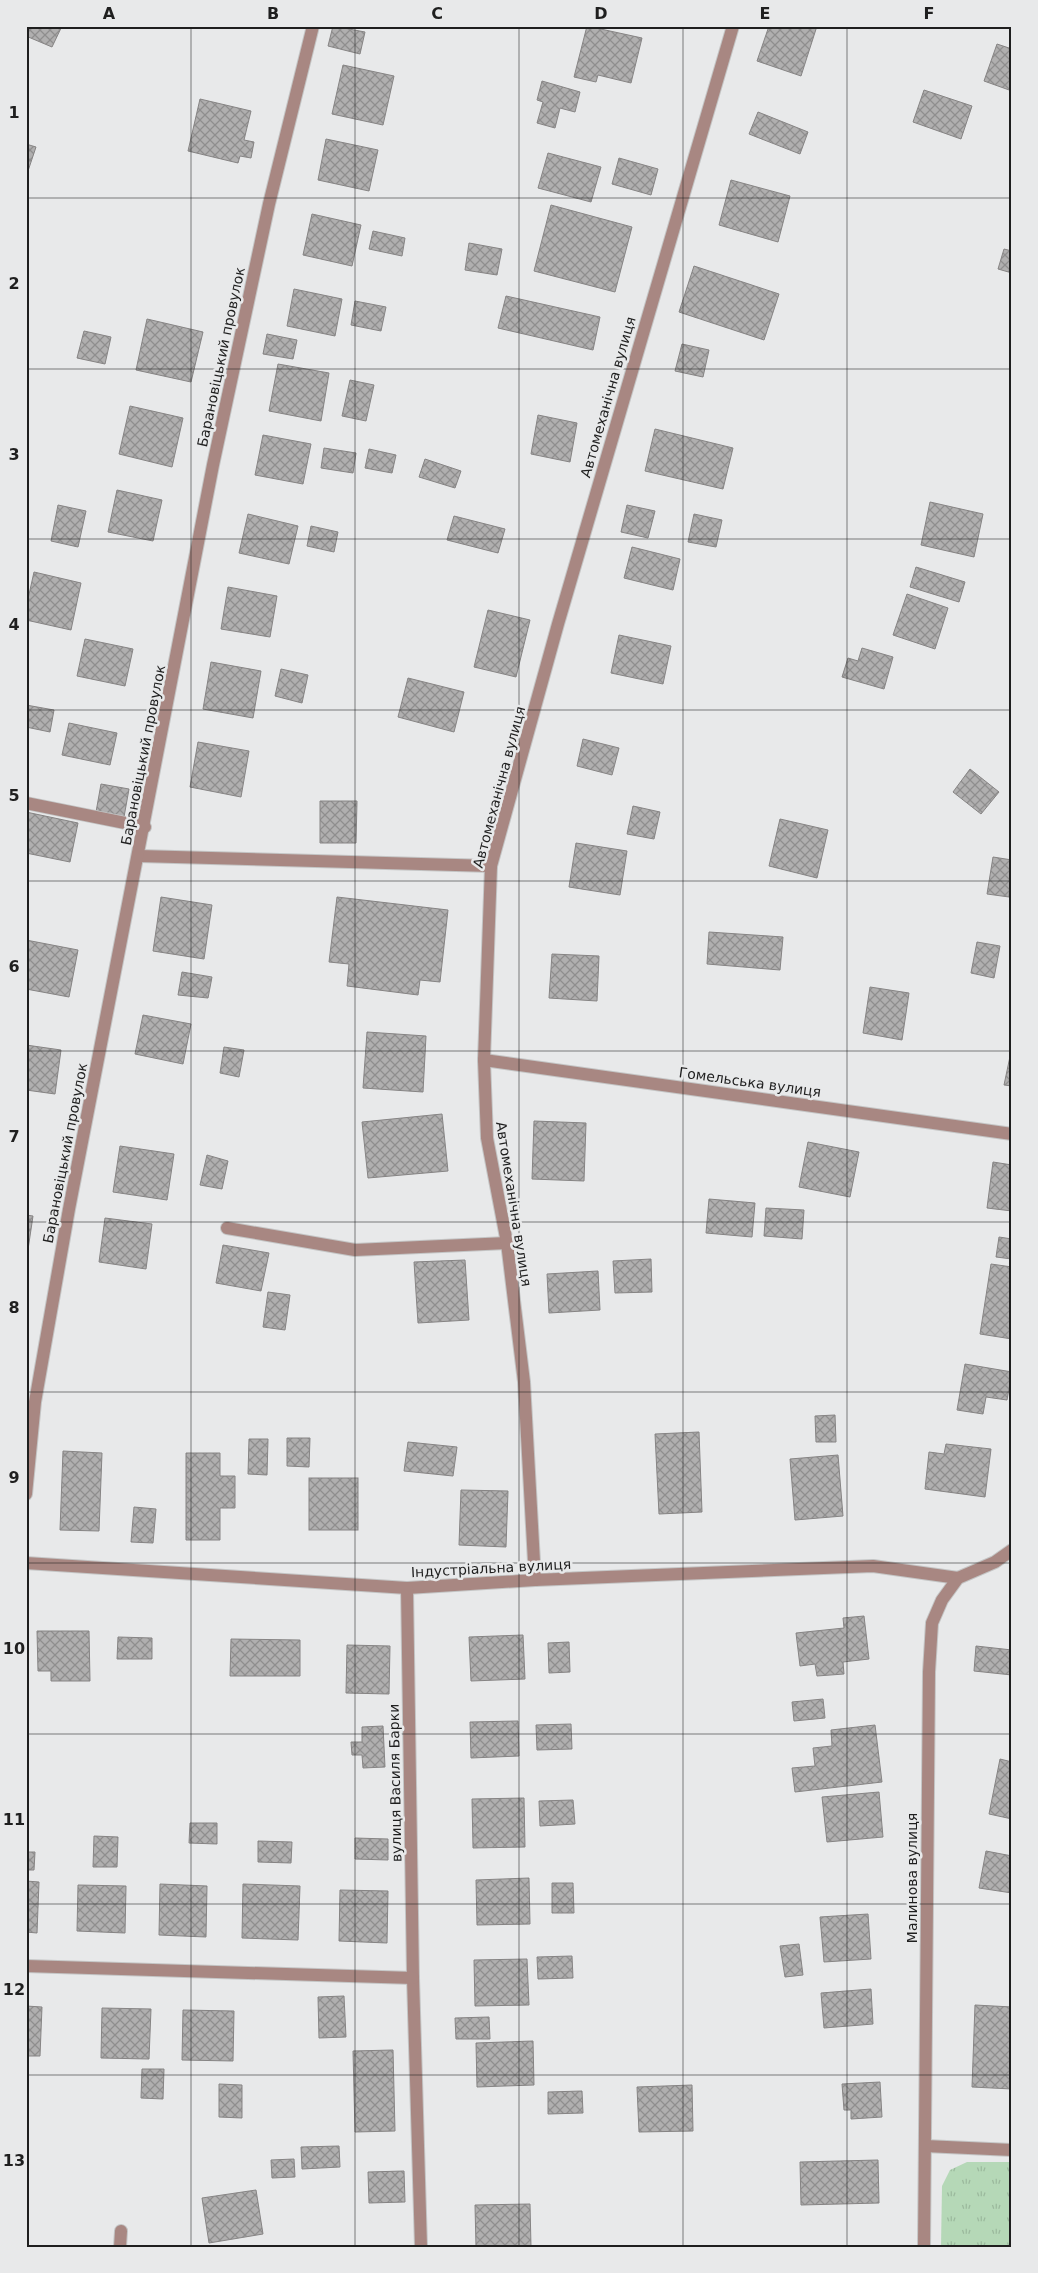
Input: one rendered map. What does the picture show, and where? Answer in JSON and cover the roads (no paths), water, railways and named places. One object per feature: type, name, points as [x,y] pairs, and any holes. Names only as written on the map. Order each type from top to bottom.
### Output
[{"type":"street","name":"Барановіцький провулок","points":[[26,1494],[35,1402],[67,1218],[216,456],[269,204],[313,26]]},
{"type":"street","name":"Автомеханічна вулиця","points":[[535,1580],[524,1382],[507,1243],[487,1138],[484,1060],[491,866],[558,624],[733,26]]},
{"type":"street","points":[[26,803],[145,826]]},
{"type":"street","points":[[139,856],[491,866]]},
{"type":"street","name":"Гомельська вулиця","points":[[484,1060],[1012,1134]]},
{"type":"street","points":[[227,1228],[355,1250],[507,1243]]},
{"type":"street","points":[[958,1578],[995,1562],[1012,1550]]},
{"type":"street","name":"Індустріальна вулиця","points":[[26,1563],[408,1588],[535,1580],[873,1566],[958,1578]]},
{"type":"street","name":"Малинова вулиця","points":[[924,2247],[930,1652],[932,1623],[942,1600],[958,1578]]},
{"type":"street","name":"вулиця Василя Барки","points":[[408,1588],[413,1978],[421,2247]]},
{"type":"street","points":[[26,1966],[413,1978]]},
{"type":"street","points":[[925,2146],[1012,2150]]},
{"type":"street","points":[[120,2247],[121,2232]]}]
